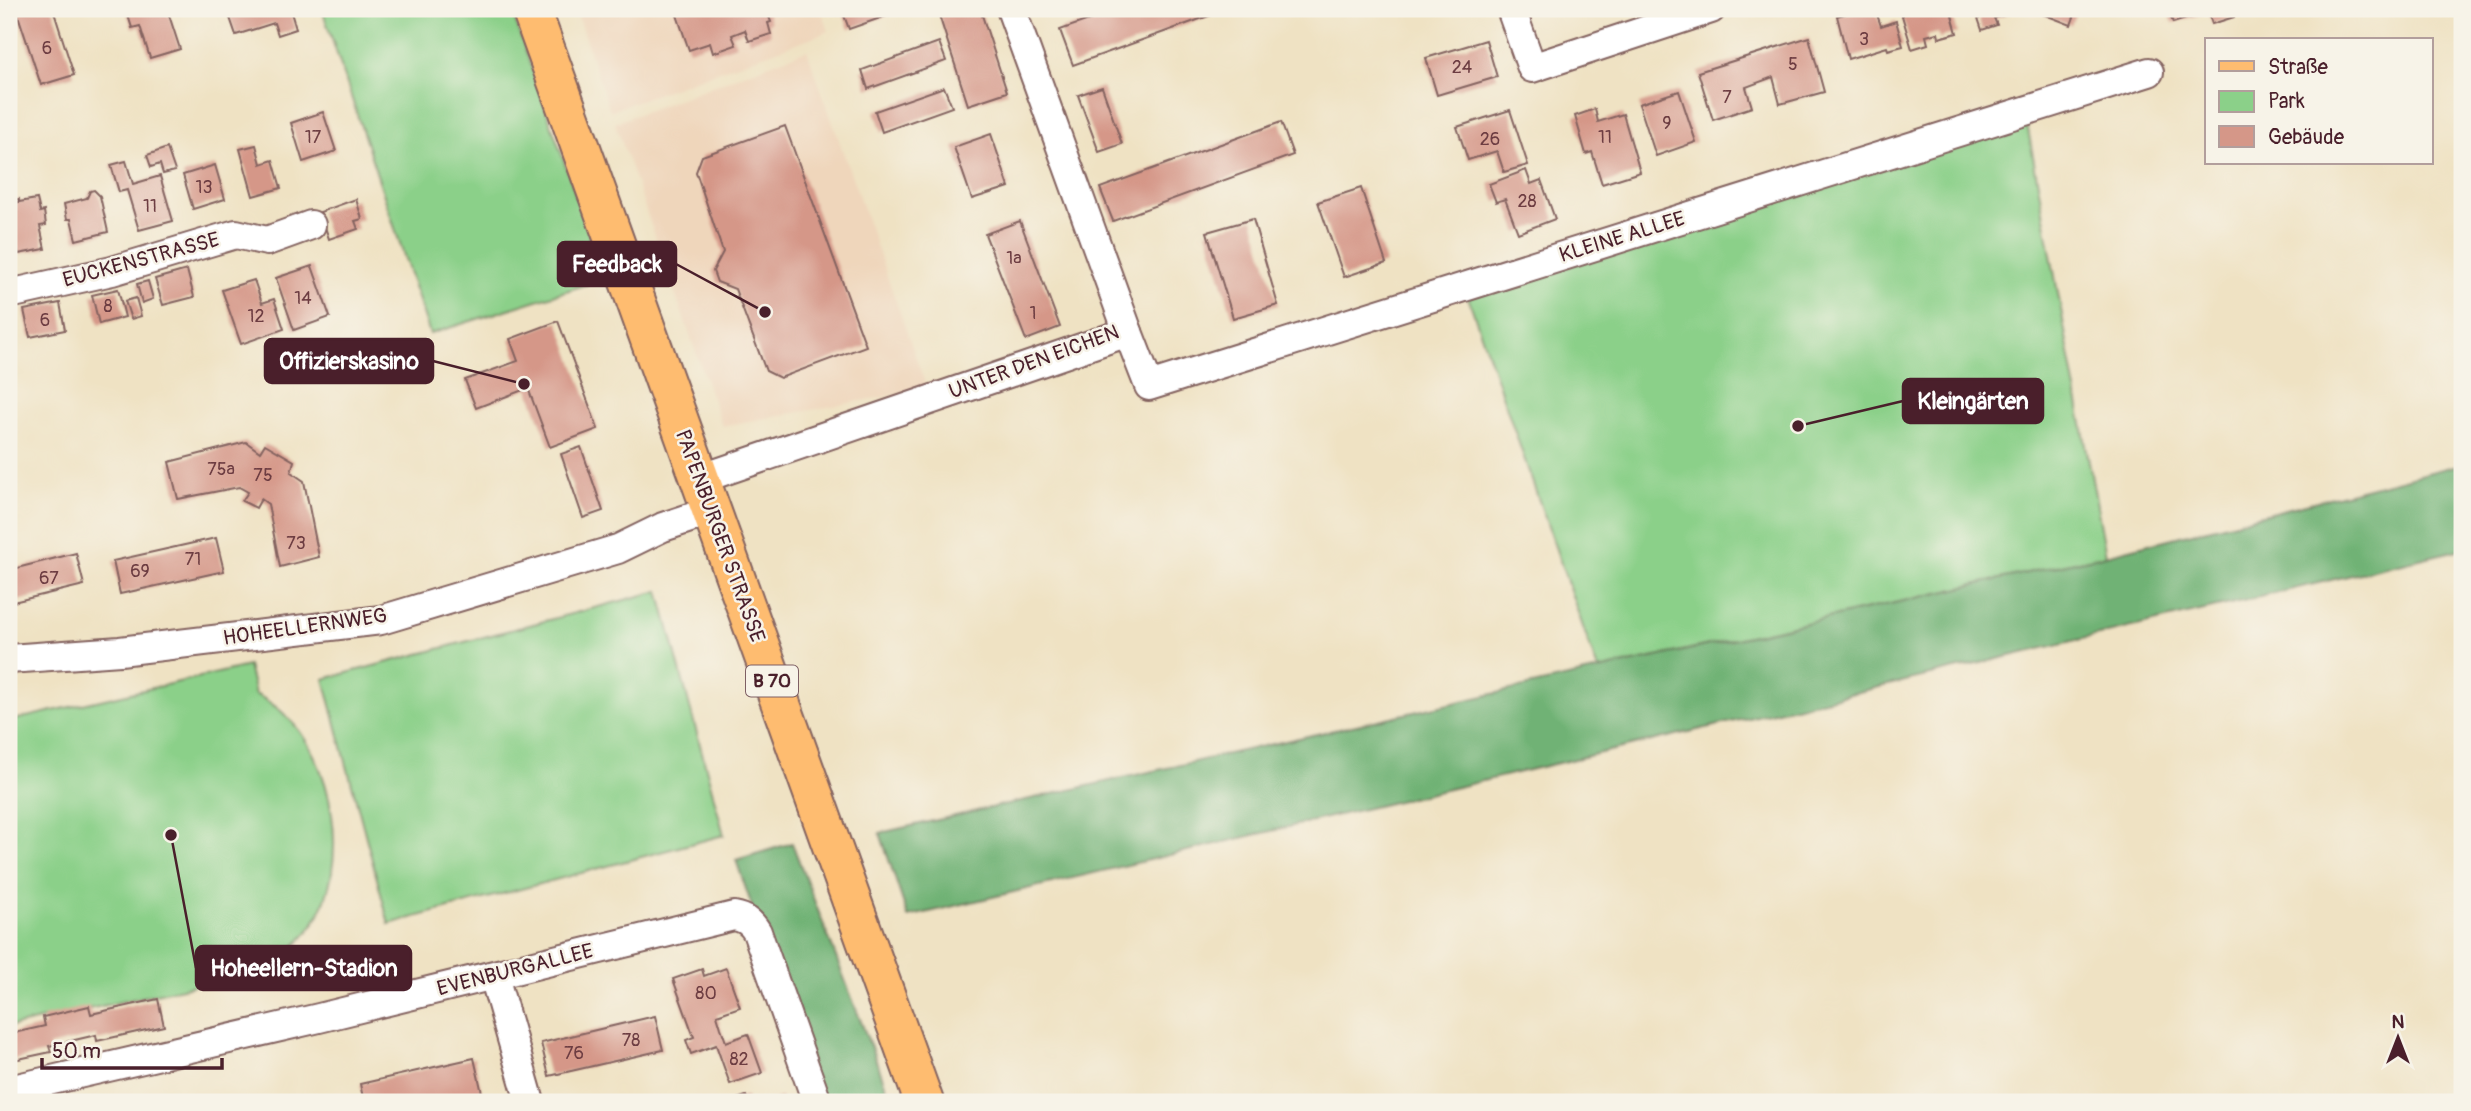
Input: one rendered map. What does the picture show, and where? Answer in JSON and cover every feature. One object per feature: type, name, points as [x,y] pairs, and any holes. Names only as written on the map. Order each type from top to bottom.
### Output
[{"type":"main road","name":"PAPENBURGER STRASSE","points":[[531,9],[924,1102]]},
{"type":"street","name":"UNTER DEN EICHEN","points":[[706,495],[1128,332],[1011,9]]},
{"type":"street","points":[[1511,9],[1532,68],[1711,9]]},
{"type":"street","name":"KLEINE ALLEE","points":[[1128,332],[1149,386],[2149,72]]},
{"type":"street","name":"EUCKENSTRASSE","points":[[9,294],[112,271],[236,234],[267,241],[311,225]]},
{"type":"street","name":"HOHEELLERNWEG","points":[[9,659],[120,651],[381,620],[618,549],[663,527],[706,495]]},
{"type":"street","name":"EVENBURGALLEE","points":[[9,1090],[494,976],[734,916],[744,918],[757,932],[817,1102]]},
{"type":"street","points":[[494,976],[530,1102]]},
{"type":"shaded area","points":[[575,9],[821,9],[829,31],[610,111]]},
{"type":"shaded area","points":[[807,50],[927,389],[722,426],[615,123]]},
{"type":"green space","points":[[322,9],[511,9],[589,233],[591,283],[430,334]]},
{"type":"green space","points":[[2027,124],[2106,555],[1598,670],[1468,297]]},
{"type":"green space","points":[[2462,464],[2462,549],[908,917],[880,833],[2106,555]]},
{"type":"green space","points":[[659,591],[724,835],[389,924],[324,679]]},
{"type":"green space","points":[[248,666],[255,694],[279,709],[300,732],[315,757],[325,784],[332,814],[332,874],[324,902],[312,926],[292,948],[249,973],[9,1027],[9,721]]},
{"type":"green space","points":[[792,843],[892,1102],[819,1102],[736,860]]},
{"type":"building","points":[[16,9],[53,9],[74,75],[41,85]]},
{"type":"building","points":[[126,9],[167,9],[180,49],[150,58],[140,26],[132,28]]},
{"type":"building","points":[[227,9],[290,9],[296,29],[278,35],[274,23],[236,35]]},
{"type":"building","points":[[675,9],[766,9],[771,22],[768,23],[771,34],[749,41],[745,30],[732,35],[736,45],[713,53],[710,43],[689,50]]},
{"type":"building","points":[[906,9],[849,29],[842,10]]},
{"type":"building","points":[[937,9],[980,9],[1007,92],[968,105]]},
{"type":"building","points":[[1120,9],[1228,9],[1073,65],[1060,30]]},
{"type":"building","points":[[1861,9],[1875,9],[1881,26],[1896,21],[1903,46],[1888,50],[1887,47],[1848,59],[1837,16]]},
{"type":"building","points":[[1900,9],[1965,11],[1952,15],[1957,33],[1939,38],[1938,33],[1926,36],[1928,44],[1912,49]]},
{"type":"building","points":[[1975,9],[2023,9],[1994,18],[1997,25],[1982,30]]},
{"type":"building","points":[[2030,9],[2077,9],[2071,25]]},
{"type":"building","points":[[2168,9],[2232,9],[2234,17],[2212,24],[2208,12],[2173,23]]},
{"type":"building","points":[[1809,37],[1824,92],[1780,104],[1773,77],[1746,87],[1752,107],[1713,120],[1698,72]]},
{"type":"building","points":[[1486,40],[1497,77],[1437,95],[1426,58]]},
{"type":"building","points":[[939,42],[946,61],[868,89],[862,70]]},
{"type":"building","points":[[944,87],[952,107],[882,132],[875,111]]},
{"type":"building","points":[[1102,87],[1122,144],[1099,152],[1078,95]]},
{"type":"building","points":[[1679,91],[1696,142],[1656,156],[1639,104]]},
{"type":"building","points":[[1595,109],[1598,122],[1623,114],[1640,172],[1602,184],[1592,152],[1586,154],[1575,116]]},
{"type":"building","points":[[1510,110],[1528,165],[1504,172],[1497,151],[1468,160],[1457,127]]},
{"type":"building","points":[[323,112],[336,151],[303,162],[291,123]]},
{"type":"building","points":[[1281,122],[1293,155],[1113,221],[1100,188]]},
{"type":"building","points":[[785,126],[866,346],[780,378],[766,371],[735,289],[717,282],[713,271],[723,252],[696,172],[702,156]]},
{"type":"building","points":[[991,134],[1009,187],[972,199],[954,147]]},
{"type":"building","points":[[256,145],[261,164],[273,160],[281,188],[253,196],[240,149]]},
{"type":"building","points":[[167,148],[175,171],[163,174],[160,164],[151,167],[147,155]]},
{"type":"building","points":[[126,161],[133,184],[160,176],[173,221],[139,230],[127,190],[119,192],[111,165]]},
{"type":"building","points":[[215,165],[225,199],[193,209],[183,175]]},
{"type":"building","points":[[1526,170],[1531,184],[1541,180],[1555,219],[1518,233],[1505,199],[1496,202],[1489,184]]},
{"type":"building","points":[[1361,188],[1386,263],[1344,277],[1318,202]]},
{"type":"building","points":[[94,190],[100,196],[108,232],[76,240],[64,204],[87,198],[90,191]]},
{"type":"building","points":[[19,199],[19,202],[37,199],[40,212],[44,211],[46,225],[40,226],[45,249],[18,254],[9,220],[9,201]]},
{"type":"building","points":[[356,199],[362,219],[355,221],[358,229],[329,239],[320,212]]},
{"type":"building","points":[[1253,219],[1278,305],[1233,318],[1207,232]]},
{"type":"building","points":[[1020,221],[1060,327],[1026,340],[985,234]]},
{"type":"building","points":[[312,266],[330,317],[294,330],[276,278]]},
{"type":"building","points":[[187,270],[194,297],[163,305],[155,279]]},
{"type":"building","points":[[254,280],[262,303],[274,299],[284,329],[241,344],[222,290]]},
{"type":"building","points":[[148,281],[153,299],[142,303],[137,284]]},
{"type":"building","points":[[118,289],[125,317],[99,324],[92,295]]},
{"type":"building","points":[[136,298],[141,316],[131,319],[125,301]]},
{"type":"building","points":[[60,303],[65,330],[30,337],[24,310]]},
{"type":"building","points":[[558,321],[598,429],[550,447],[528,388],[476,408],[465,380],[518,361],[510,339]]},
{"type":"building","points":[[246,442],[260,452],[265,444],[294,461],[291,472],[304,481],[319,557],[280,567],[268,504],[261,499],[256,508],[242,501],[248,492],[239,487],[178,499],[169,462]]},
{"type":"building","points":[[581,447],[603,511],[583,518],[561,454]]},
{"type":"building","points":[[216,538],[224,571],[120,594],[113,561]]},
{"type":"building","points":[[76,553],[84,585],[9,603],[9,570]]},
{"type":"building","points":[[726,968],[740,1007],[717,1015],[721,1028],[726,1042],[748,1034],[762,1073],[730,1084],[716,1045],[691,1054],[686,1040],[694,1037],[673,979],[702,969],[704,976]]},
{"type":"building","points":[[158,999],[164,1026],[97,1041],[96,1035],[49,1046],[51,1052],[9,1061],[9,1034],[45,1026],[43,1017],[89,1006],[91,1014]]},
{"type":"building","points":[[655,1016],[663,1050],[549,1076],[541,1043]]},
{"type":"building","points":[[474,1058],[482,1093],[441,1102],[364,1102],[360,1084]]},
{"type":"building","points":[[746,1096],[748,1102],[728,1102]]},
{"type":"building","points":[[781,1097],[783,1102],[766,1102]]},
{"type":"place","name":"Feedback","points":[[765,312]]},
{"type":"place","name":"Offizierskasino","points":[[524,384]]},
{"type":"place","name":"Kleingärten","points":[[1798,426]]},
{"type":"place","name":"Hoheellern-Stadion","points":[[171,835]]}]
